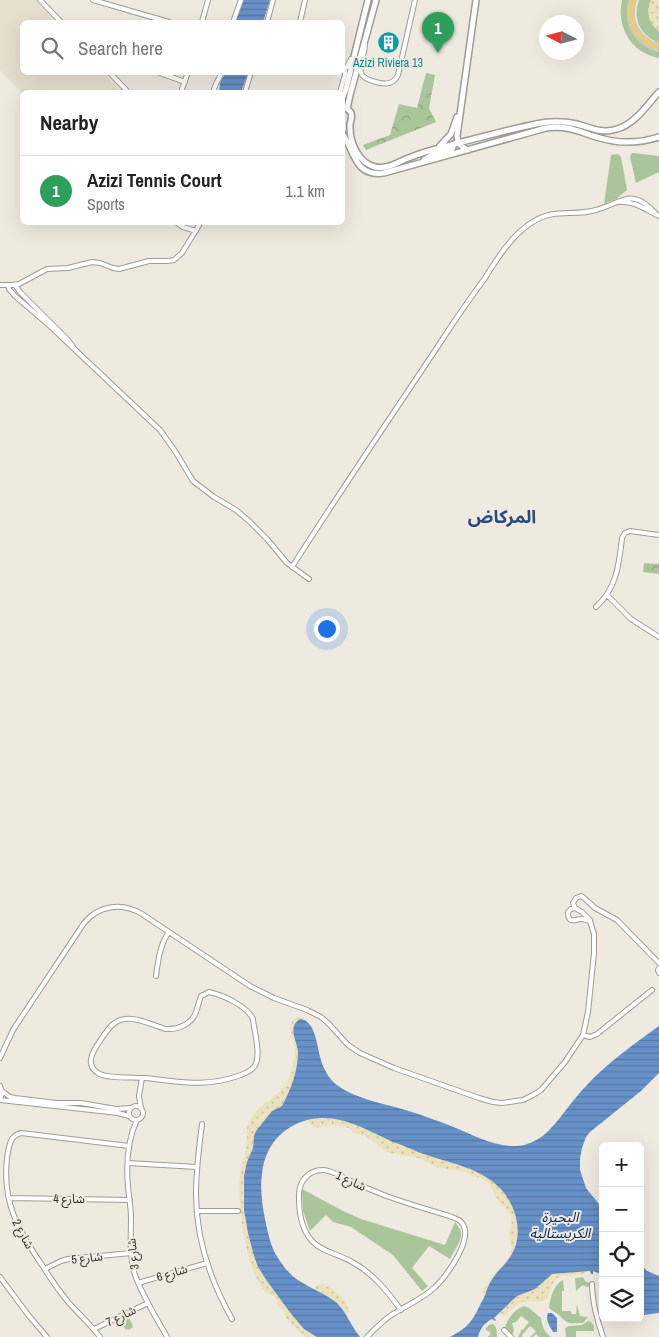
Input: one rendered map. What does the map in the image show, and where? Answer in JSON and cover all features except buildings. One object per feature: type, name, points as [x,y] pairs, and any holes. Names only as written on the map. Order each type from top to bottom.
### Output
[{"type":"main road","points":[[633,0],[630,16],[634,28],[644,41],[659,47]]},
{"type":"street","points":[[40,0],[60,20]]},
{"type":"street","points":[[46,6],[48,0]]},
{"type":"street","points":[[93,0],[162,20]]},
{"type":"street","points":[[203,20],[208,0]]},
{"type":"street","points":[[234,20],[241,0]]},
{"type":"street","points":[[268,20],[273,0]]},
{"type":"street","points":[[301,20],[306,0]]},
{"type":"street","points":[[345,92],[368,0]]},
{"type":"street","points":[[376,0],[345,107],[352,115],[350,124],[351,138],[358,155],[374,167],[388,167],[437,149],[548,122],[572,123],[606,132],[615,130],[631,122],[659,92]]},
{"type":"street","points":[[365,43],[361,68],[362,76],[384,84],[394,81],[398,75],[415,0]]},
{"type":"street","points":[[422,162],[434,154],[452,149],[457,144],[476,0]]},
{"type":"street","points":[[345,69],[358,43]]},
{"type":"street","points":[[112,75],[126,90]]},
{"type":"street","points":[[165,75],[185,82]]},
{"type":"street","points":[[182,90],[187,75]]},
{"type":"street","points":[[214,90],[220,75]]},
{"type":"street","points":[[246,90],[250,75]]},
{"type":"street","points":[[341,90],[345,75]]},
{"type":"street","points":[[437,149],[451,134],[461,107]]},
{"type":"street","points":[[345,126],[350,124]]},
{"type":"street","points":[[345,138],[361,167],[370,172],[384,173],[551,127],[573,129],[602,139],[615,141],[635,142],[659,137]]},
{"type":"street","points":[[457,144],[468,150]]},
{"type":"street","points":[[292,567],[490,269],[529,224],[544,216],[561,212],[590,212],[616,202],[632,202],[658,215]]},
{"type":"street","points":[[180,225],[196,231]]},
{"type":"street","points":[[0,285],[15,285],[25,282],[42,271],[51,268],[68,268],[94,262],[119,269],[154,260],[171,261],[182,253],[199,225]]},
{"type":"street","points":[[8,285],[15,296],[51,325]]},
{"type":"street","points":[[15,285],[74,349],[160,430],[193,481],[249,520],[267,538],[284,561],[309,579]]},
{"type":"street","points":[[596,606],[612,588],[618,573],[624,534],[630,531],[659,535]]},
{"type":"street","points":[[607,595],[631,619],[657,636],[659,631]]},
{"type":"street","points":[[0,1058],[17,1024],[84,923],[91,916],[107,908],[130,908],[142,914],[256,989],[316,1014],[329,1024],[348,1045],[360,1053],[412,1074],[493,1102],[519,1101],[537,1093],[565,1062],[583,1035],[588,1012],[594,934],[590,920],[575,908],[574,900],[578,897],[583,897],[595,908],[617,920],[659,963]]},
{"type":"street","points":[[575,908],[569,911],[569,918],[573,921],[582,919],[590,921]]},
{"type":"street","points":[[156,976],[161,950],[169,932]]},
{"type":"street","points":[[659,968],[659,973]]},
{"type":"street","points":[[583,1035],[588,1037],[596,1034],[652,990]]},
{"type":"street","points":[[209,992],[216,993],[242,1007],[253,1019],[258,1058],[250,1072],[226,1080],[205,1083],[185,1083],[142,1078],[102,1075],[92,1065],[91,1058],[94,1049],[109,1028],[118,1021],[131,1019],[166,1029],[174,1029],[191,1021],[196,1013],[201,996],[209,992]]},
{"type":"street","points":[[132,1131],[142,1115],[139,1096],[142,1078]]},
{"type":"street","points":[[0,1086],[2,1091],[13,1098],[116,1109],[141,1108]]},
{"type":"street","points":[[2,1091],[0,1099],[118,1113],[138,1120]]},
{"type":"street","points":[[132,1131],[129,1111],[139,1096]]},
{"type":"street","points":[[81,1104],[83,1107],[81,1110]]},
{"type":"street","points":[[202,1124],[196,1193],[198,1223],[206,1264],[232,1319]]},
{"type":"street","name":"شارع 3","points":[[132,1131],[128,1163],[132,1219],[131,1253],[138,1283],[167,1337]]},
{"type":"street","name":"شارع 2","points":[[100,1337],[65,1297],[15,1221],[6,1179],[9,1144],[16,1135],[24,1134],[129,1146]]},
{"type":"street","points":[[128,1163],[198,1167]]},
{"type":"street","name":"شارع 1","points":[[367,1337],[392,1314],[401,1310],[436,1287],[458,1256],[464,1239],[464,1228],[461,1221],[452,1217],[379,1193],[329,1170],[318,1170],[308,1174],[300,1185],[298,1193],[302,1221],[307,1235],[318,1247],[349,1260],[369,1273],[385,1289],[401,1310]]},
{"type":"street","name":"شارع 4","points":[[9,1198],[130,1200]]},
{"type":"street","points":[[197,1211],[238,1210]]},
{"type":"street","name":"شارع 5","points":[[45,1269],[68,1259],[131,1253]]},
{"type":"street","name":"شارع 6","points":[[138,1283],[206,1264]]},
{"type":"street","points":[[0,1277],[47,1337]]},
{"type":"street","points":[[592,1284],[596,1316],[603,1337]]},
{"type":"street","name":"شارع 7","points":[[94,1329],[148,1303]]},
{"type":"street","points":[[504,1330],[511,1337]]},
{"type":"shaded area","points":[[0,0],[35,0],[54,20],[20,20],[20,75],[105,75],[120,90],[20,91],[0,71]]},
{"type":"green space","points":[[622,0],[629,0],[627,17],[632,33],[643,45],[659,52],[659,58],[641,51],[633,45],[621,20]]},
{"type":"green space","points":[[639,0],[651,0],[649,17],[659,31],[659,43],[647,36],[639,26],[636,14]]},
{"type":"green space","points":[[426,73],[435,75],[429,108],[436,122],[366,150],[363,145],[390,135],[399,104],[417,108]]},
{"type":"green space","points":[[633,153],[659,156],[659,172],[636,183],[630,157]]},
{"type":"green space","points":[[618,154],[621,157],[627,190],[616,199],[604,204],[611,155]]},
{"type":"green space","points":[[644,563],[659,564],[659,574],[643,572]]},
{"type":"green space","points":[[302,1189],[361,1219],[445,1245],[455,1222],[461,1232],[460,1239],[450,1259],[429,1246],[412,1268],[428,1286],[422,1291],[393,1255],[351,1227],[333,1222],[326,1215],[310,1231],[303,1211]]},
{"type":"green space","points":[[583,1277],[589,1283],[589,1287],[583,1285],[576,1291],[575,1278]]},
{"type":"green space","points":[[563,1280],[562,1311],[571,1311],[572,1314],[576,1314],[577,1304],[580,1316],[588,1317],[583,1323],[568,1322],[549,1308],[551,1296],[555,1288]]},
{"type":"green space","points":[[524,1306],[541,1318],[544,1329],[551,1337],[539,1337],[536,1334],[530,1337],[536,1331],[530,1326],[522,1337],[518,1337],[522,1329],[529,1322],[521,1316],[516,1322],[512,1323],[514,1330],[512,1335],[505,1327],[512,1314]]},
{"type":"green space","points":[[129,1317],[133,1327],[129,1330],[125,1329],[119,1322]]},
{"type":"green space","points":[[588,1321],[594,1326],[594,1331],[576,1331],[576,1337],[566,1337],[565,1328],[582,1325]]},
{"type":"green space","points":[[493,1324],[497,1331],[497,1337],[488,1337],[491,1333],[485,1329]]},
{"type":"sand","points":[[651,0],[659,0],[659,31],[650,21],[649,9]]},
{"type":"sand","points":[[304,1017],[304,1019],[296,1022],[293,1028],[298,1056],[293,1082],[282,1106],[275,1109],[256,1131],[244,1176],[243,1197],[246,1223],[258,1267],[292,1315],[304,1329],[317,1337],[306,1337],[303,1335],[286,1318],[284,1311],[278,1305],[276,1297],[266,1292],[259,1282],[253,1269],[244,1236],[239,1187],[247,1145],[249,1122],[253,1115],[277,1094],[287,1081],[294,1062],[294,1043],[290,1024],[296,1018]]},
{"type":"sand","points":[[324,1118],[349,1122],[410,1148],[471,1169],[489,1179],[501,1189],[509,1199],[514,1211],[517,1235],[513,1251],[507,1261],[488,1284],[485,1295],[482,1291],[487,1283],[510,1255],[509,1236],[512,1222],[508,1211],[489,1185],[481,1178],[473,1177],[466,1172],[436,1167],[419,1158],[386,1152],[365,1135],[357,1134],[350,1128],[333,1125],[316,1127],[308,1120]]},
{"type":"sand","points":[[586,1271],[582,1275],[558,1278],[547,1299],[544,1301],[521,1302],[504,1316],[499,1314],[517,1296],[552,1274]]},
{"type":"sand","points":[[322,1284],[343,1298],[349,1311],[346,1314],[332,1299],[314,1288]]},
{"type":"water","points":[[243,0],[270,0],[264,20],[236,20]]},
{"type":"water","points":[[224,75],[247,75],[242,90],[219,90]]},
{"type":"water","name":"البحيرة الكريستالية","points":[[300,1019],[305,1021],[313,1029],[324,1068],[329,1077],[345,1090],[507,1146],[531,1143],[544,1135],[594,1077],[659,1026],[659,1073],[641,1091],[590,1132],[582,1148],[580,1170],[586,1188],[599,1204],[599,1273],[593,1271],[593,1274],[591,1274],[589,1271],[552,1274],[535,1289],[517,1296],[494,1318],[495,1321],[492,1319],[485,1324],[478,1337],[450,1337],[461,1331],[471,1320],[490,1283],[513,1252],[517,1239],[517,1226],[515,1214],[508,1199],[499,1187],[476,1171],[418,1152],[341,1120],[310,1119],[290,1127],[281,1134],[268,1151],[264,1162],[261,1185],[267,1229],[275,1253],[292,1276],[337,1303],[360,1337],[317,1337],[304,1329],[258,1267],[248,1233],[244,1210],[244,1176],[253,1148],[254,1136],[272,1111],[282,1106],[297,1066],[298,1052],[293,1030],[296,1022]]},
{"type":"water","points":[[644,1268],[647,1271],[659,1276],[659,1313],[644,1315]]},
{"type":"water","points":[[548,1313],[552,1313],[557,1318],[557,1332],[553,1332],[549,1325]]},
{"type":"place","name":"Azizi Riviera 13","points":[[388,42]]},
{"type":"place","name":"Azizi Tennis Court","points":[[438,53]]},
{"type":"district","name":"المركاض","points":[[502,516]]}]
